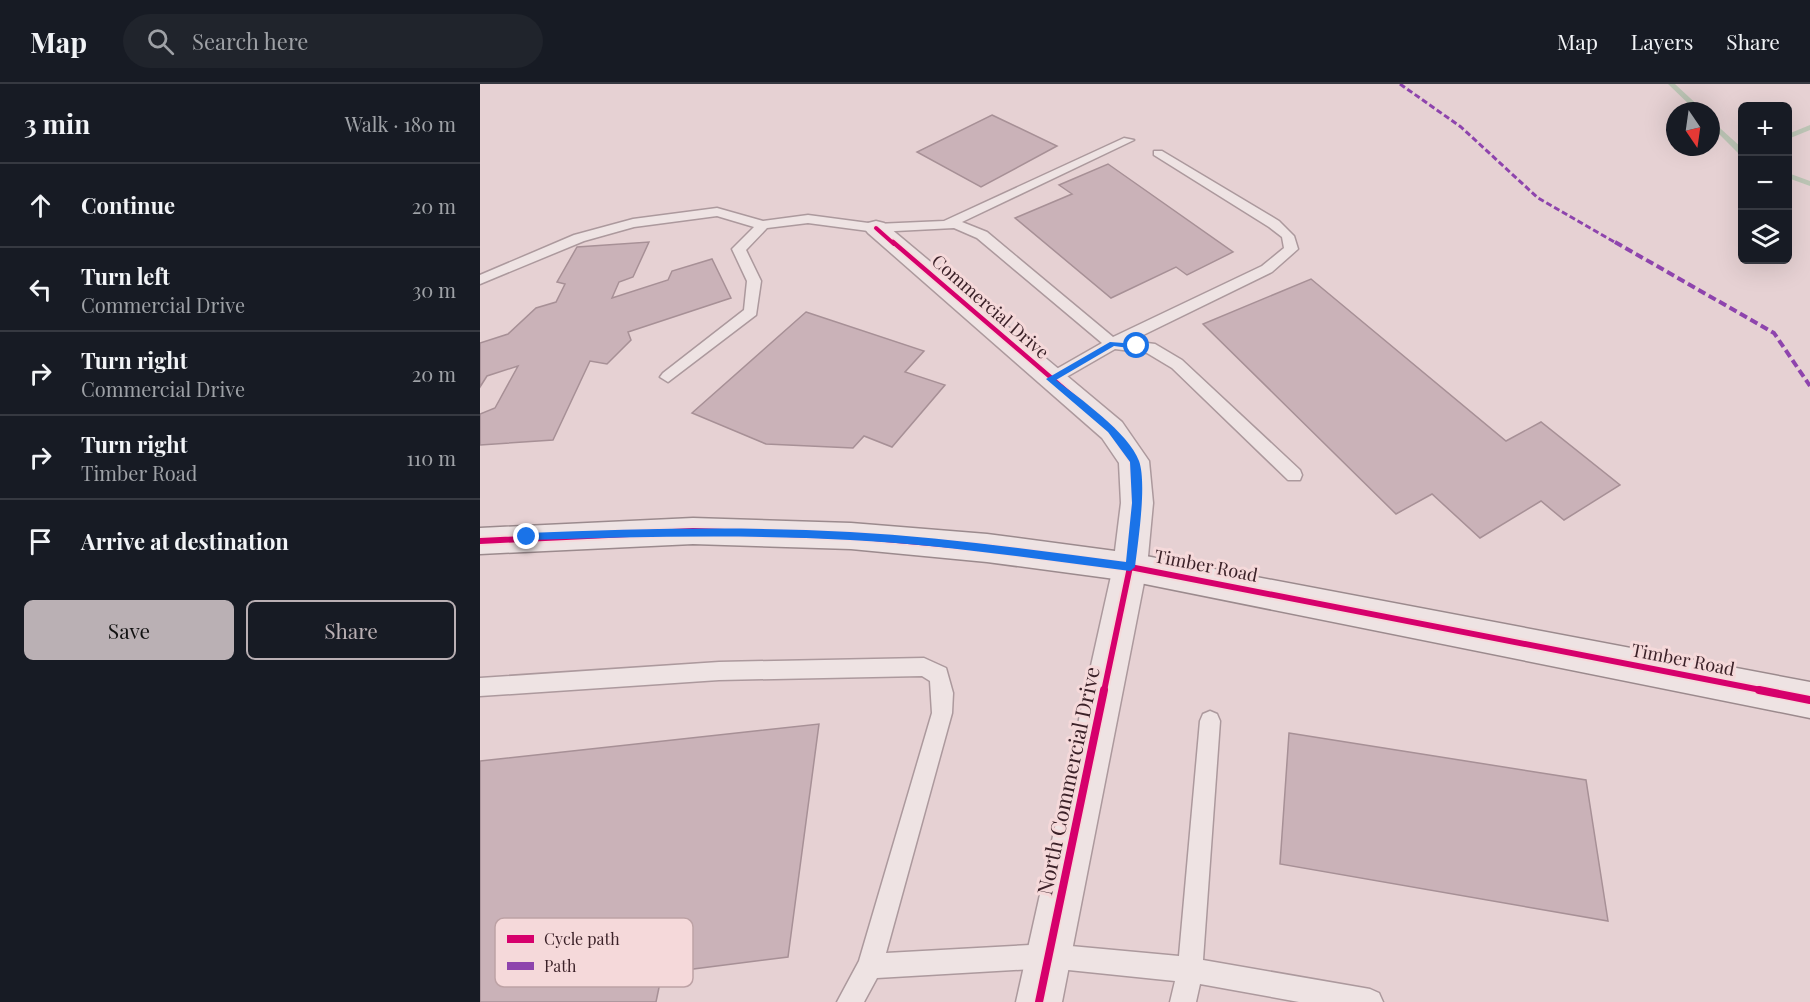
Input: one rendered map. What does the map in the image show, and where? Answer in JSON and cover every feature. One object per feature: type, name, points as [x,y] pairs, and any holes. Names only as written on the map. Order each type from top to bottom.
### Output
[{"type":"street","name":"Commercial Drive","points":[[876,228],[1112,430],[1134,461],[1137,503],[1130,567]]},
{"type":"street","name":"Timber Road","points":[[480,541],[693,531],[851,536],[987,548],[1130,567],[1810,700]]},
{"type":"street","name":"North Commercial Drive","points":[[1040,1002],[1130,567]]},
{"type":"lane","points":[[949,223],[1128,140]]},
{"type":"lane","points":[[1051,379],[1112,344],[1267,269],[1291,249],[1288,236],[1274,224],[1158,153]]},
{"type":"lane","points":[[480,280],[579,238],[633,223],[717,212],[763,225],[808,219],[876,228],[949,223],[982,235],[1112,344],[1150,348],[1177,364],[1294,475]]},
{"type":"lane","points":[[669,377],[752,312],[754,281],[739,249],[763,225]]},
{"type":"lane","points":[[480,687],[719,671],[924,667],[939,675],[944,693],[942,713],[870,966],[850,1002]]},
{"type":"lane","points":[[1183,1002],[1190,970],[1210,722]]},
{"type":"lane","points":[[870,966],[1049,956],[1190,970],[1370,1002]]},
{"type":"building","points":[[992,115],[1057,146],[981,187],[917,152]]},
{"type":"building","points":[[1108,164],[1233,252],[1187,275],[1176,267],[1111,298],[1015,218],[1072,194],[1059,185]]},
{"type":"building","points":[[649,242],[633,277],[619,282],[612,298],[668,280],[672,271],[712,259],[731,298],[628,332],[631,340],[607,364],[590,361],[553,440],[480,445],[480,414],[495,408],[518,366],[487,376],[480,387],[480,343],[508,334],[536,308],[556,302],[565,284],[557,282],[577,247]]},
{"type":"building","points":[[1311,279],[1506,441],[1541,422],[1620,485],[1564,520],[1541,501],[1480,538],[1432,494],[1396,514],[1203,324]]},
{"type":"building","points":[[806,312],[924,351],[905,372],[945,385],[892,447],[864,436],[853,448],[766,444],[692,413]]},
{"type":"building","points":[[819,724],[788,957],[693,969],[693,918],[495,918],[495,987],[659,987],[656,1002],[480,1002],[480,761]]},
{"type":"building","points":[[1289,733],[1586,780],[1608,921],[1280,864]]},
{"type":"waterway","points":[[1671,84],[1690,102]]},
{"type":"waterway","points":[[1792,135],[1810,127]]},
{"type":"waterway","points":[[1720,131],[1738,148]]},
{"type":"waterway","points":[[1792,177],[1810,184]]},
{"type":"marked path","points":[[1400,84],[1461,127],[1538,198],[1774,333],[1810,386]]},
{"type":"cycle path","points":[[876,228],[1112,430],[1134,461],[1137,503],[1130,567],[1039,1002]]},
{"type":"cycle path","points":[[480,541],[693,531],[851,536],[987,548],[1130,567],[1810,700]]},
{"type":"route","points":[[527,537],[693,531],[851,536],[987,548],[1130,567],[1137,503],[1134,461],[1112,430],[1051,379],[1112,344],[1137,346]]}]
